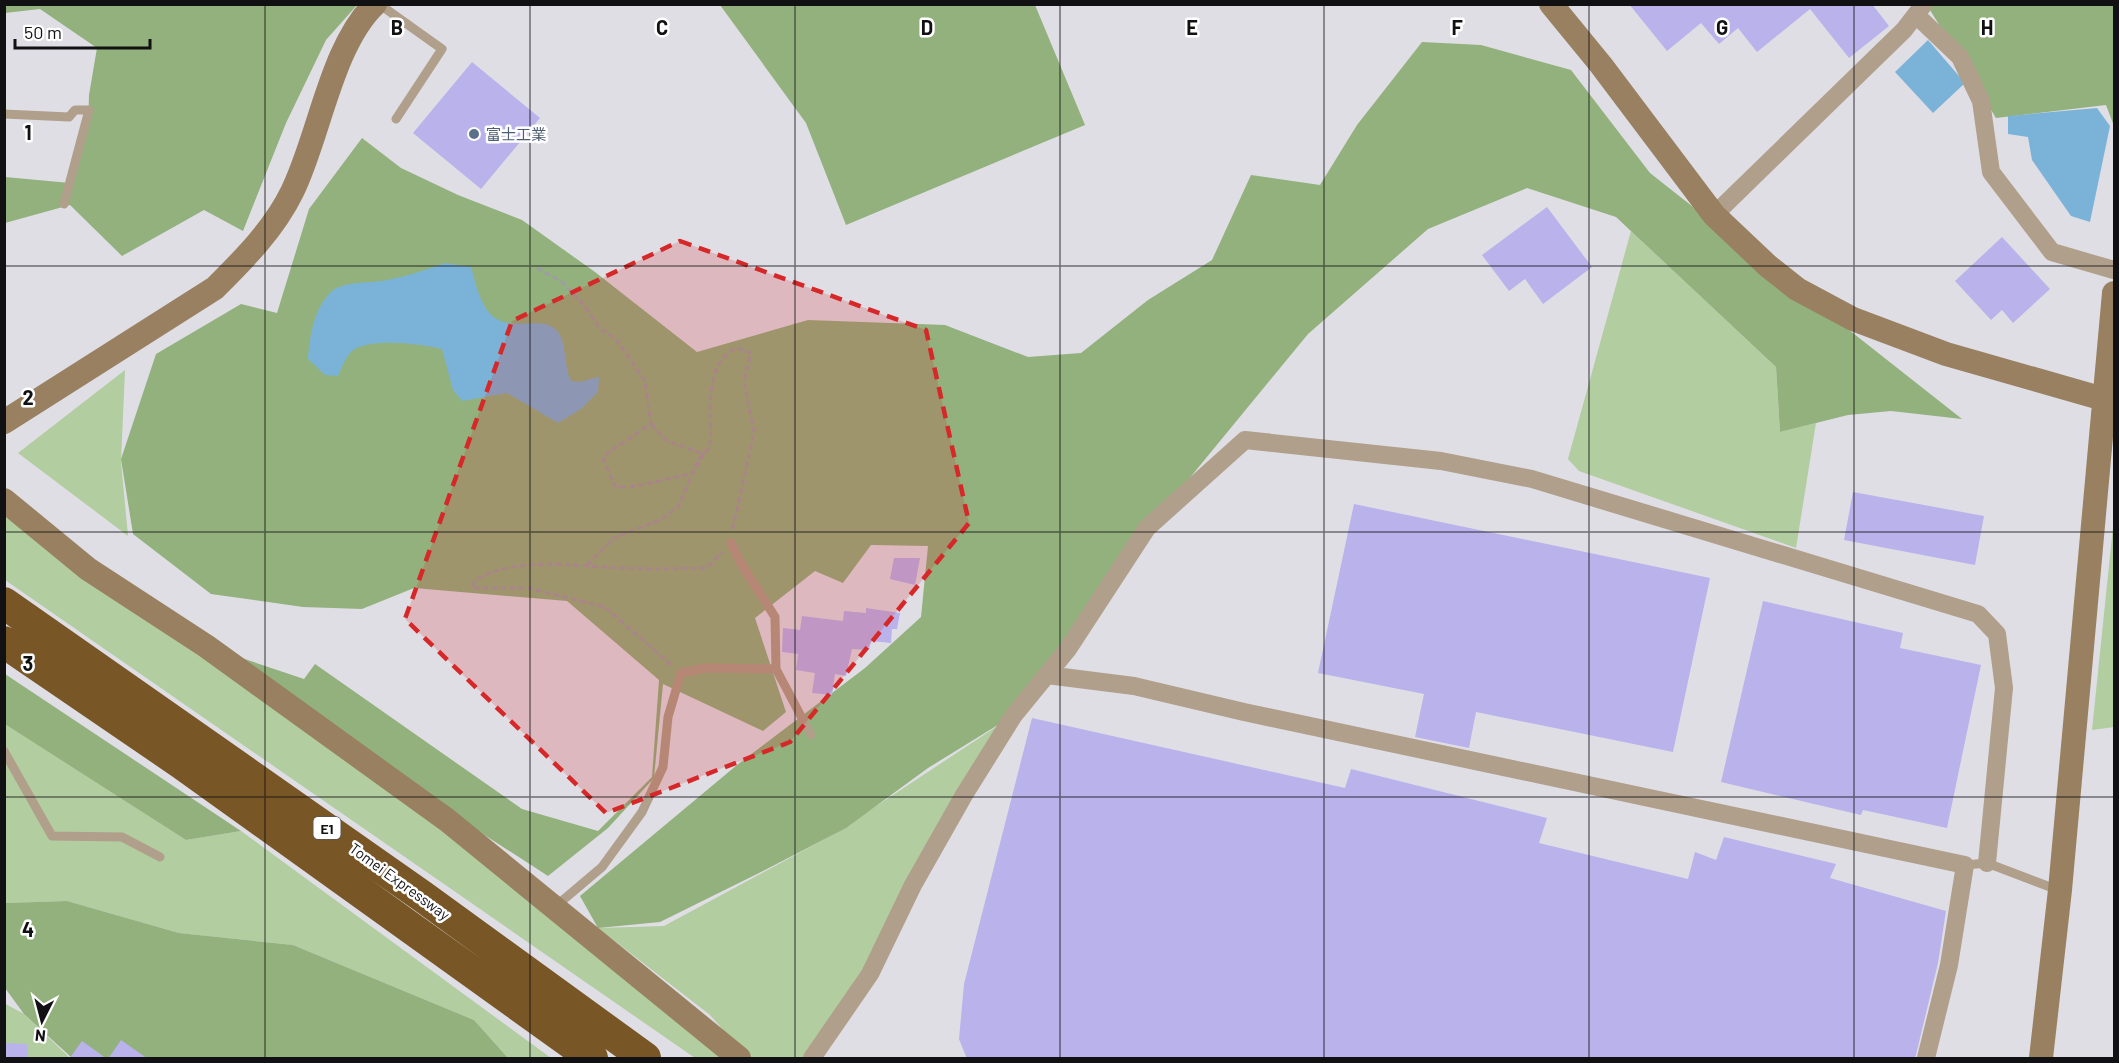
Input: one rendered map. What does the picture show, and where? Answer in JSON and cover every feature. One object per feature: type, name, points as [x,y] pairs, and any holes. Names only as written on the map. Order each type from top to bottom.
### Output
[{"type":"highway","name":"Tomei Expressway","points":[[4,603],[305,813],[645,1059]]},
{"type":"highway","name":"Tomei Expressway","points":[[4,642],[181,763],[592,1059]]},
{"type":"street","points":[[4,422],[215,288],[242,261],[267,231],[292,192],[348,42],[377,4]]},
{"type":"street","points":[[1551,4],[1601,65],[1714,215],[1768,267],[1797,289],[1852,319],[1946,354],[2109,400]]},
{"type":"street","points":[[1714,215],[1904,30],[1920,10],[1960,57],[1981,101],[1991,172],[2052,252],[2115,270]]},
{"type":"street","points":[[2041,1059],[2109,400],[2115,293]]},
{"type":"street","points":[[812,1059],[870,974],[913,885],[964,795],[1014,715],[1068,649],[1147,528],[1245,440],[1441,461],[1532,479],[1978,614],[1997,634],[2004,688],[1987,863]]},
{"type":"street","points":[[4,500],[88,569],[206,646],[447,820],[739,1059]]},
{"type":"street","points":[[1047,675],[1134,686],[1256,715],[1965,865],[1949,965],[1926,1059]]},
{"type":"lane","points":[[377,4],[442,49],[396,119]]},
{"type":"lane","points":[[4,114],[69,117],[75,110],[88,110],[64,204]]},
{"type":"lane","points":[[731,543],[740,562],[775,617],[776,669],[811,735]]},
{"type":"lane","points":[[554,907],[602,867],[642,812],[663,767],[669,717],[681,674],[706,669],[776,669]]},
{"type":"lane","points":[[4,752],[52,836],[122,837],[160,857]]},
{"type":"lane","points":[[1965,865],[1987,863],[2060,890]]},
{"type":"path","points":[[537,268],[561,282],[583,304],[600,328],[616,339],[645,381],[651,424],[667,441],[704,454]]},
{"type":"path","points":[[587,565],[614,538],[662,519],[679,506],[692,474],[710,447],[711,385],[715,369],[727,353],[736,348],[751,353],[744,382],[754,432],[737,499],[731,543],[707,568],[654,569],[587,565],[524,565],[491,571],[475,580],[472,588],[528,588],[605,607],[681,674]]},
{"type":"path","points":[[651,424],[609,452],[603,459],[615,486],[624,489],[672,476],[692,474]]},
{"type":"highlighted area","points":[[680,241],[926,330],[969,523],[790,742],[606,813],[405,619],[512,321]]},
{"type":"green space","points":[[5,5],[357,5],[326,40],[286,123],[243,231],[204,210],[122,256],[70,205],[5,223],[5,177],[70,183],[88,128],[89,95],[97,48],[40,9],[5,13]]},
{"type":"green space","points":[[720,5],[1035,5],[1085,125],[846,225],[806,123]]},
{"type":"green space","points":[[1927,5],[2114,5],[2114,126],[2106,105],[1996,118]]},
{"type":"green space","points":[[1422,42],[1481,45],[1571,70],[1650,173],[1962,419],[1891,411],[1848,415],[1780,432],[1776,367],[1616,217],[1527,188],[1428,229],[1308,334],[1133,547],[1014,715],[928,768],[846,828],[757,874],[660,922],[598,928],[580,896],[737,765],[865,668],[921,617],[928,546],[871,545],[843,583],[815,571],[755,618],[786,712],[763,731],[663,684],[654,778],[608,828],[548,876],[273,698],[206,646],[304,679],[315,664],[522,809],[598,831],[652,777],[659,680],[567,601],[414,588],[362,609],[303,607],[211,594],[133,534],[121,459],[156,354],[241,304],[277,313],[309,209],[362,138],[401,168],[458,195],[522,220],[595,272],[697,352],[808,320],[945,325],[1028,357],[1081,353],[1148,300],[1212,260],[1251,175],[1320,185],[1357,125]]},
{"type":"green space","points":[[1631,231],[1776,367],[1780,432],[1816,423],[1796,548],[1579,471],[1568,459]]},
{"type":"green space","points":[[125,370],[121,461],[128,536],[18,453]]},
{"type":"green space","points":[[4,516],[265,689],[742,1058],[695,1058],[5,580]]},
{"type":"green space","points":[[2114,517],[2114,727],[2092,730]]},
{"type":"green space","points":[[4,674],[241,831],[186,840],[5,724]]},
{"type":"green space","points":[[1014,715],[817,1050],[805,1058],[748,1058],[710,1015],[598,928],[664,926],[834,834]]},
{"type":"green space","points":[[4,722],[186,840],[241,831],[551,1058],[508,1058],[474,1020],[293,945],[179,933],[67,901],[5,903]]},
{"type":"green space","points":[[67,901],[179,933],[293,945],[474,1020],[508,1058],[72,1058],[24,1014],[5,988],[5,903]]},
{"type":"green space","points":[[4,1003],[24,1014],[70,1058],[5,1058]]},
{"type":"water","points":[[1928,40],[1965,83],[1933,113],[1895,72]]},
{"type":"water","points":[[2097,108],[2110,126],[2090,222],[2071,216],[2032,160],[2028,137],[2008,134],[2008,116]]},
{"type":"water","points":[[445,263],[471,267],[481,300],[495,318],[514,324],[551,326],[561,336],[571,381],[579,382],[599,377],[598,392],[581,409],[558,423],[507,393],[462,401],[453,390],[442,349],[396,343],[371,344],[352,351],[338,376],[325,375],[308,359],[311,333],[316,316],[324,301],[334,290],[348,284],[380,281],[416,273]]},
{"type":"building","points":[[1629,4],[1872,4],[1889,26],[1849,58],[1810,9],[1757,52],[1738,28],[1719,44],[1701,23],[1667,51]]},
{"type":"building","points":[[472,62],[540,118],[481,189],[413,133]]},
{"type":"building","points":[[1547,207],[1592,267],[1543,304],[1525,279],[1509,291],[1482,255]]},
{"type":"building","points":[[2002,237],[2050,289],[2013,323],[2002,310],[1991,320],[1955,281]]},
{"type":"building","points":[[1853,492],[1984,516],[1975,565],[1844,540]]},
{"type":"building","points":[[1354,504],[1710,578],[1673,752],[1476,712],[1469,748],[1415,737],[1424,694],[1318,673]]},
{"type":"building","points":[[894,558],[920,558],[915,585],[890,579]]},
{"type":"building","points":[[1763,601],[1903,633],[1900,648],[1981,665],[1947,828],[1863,810],[1861,815],[1721,782]]},
{"type":"building","points":[[866,608],[900,613],[897,629],[892,629],[891,643],[871,641],[869,650],[852,649],[846,676],[835,674],[832,695],[812,693],[815,673],[796,670],[798,654],[782,652],[783,628],[800,630],[802,616],[843,621],[844,611],[866,613]]},
{"type":"building","points":[[1032,718],[1345,788],[1351,769],[1547,818],[1539,843],[1688,879],[1695,852],[1716,860],[1724,837],[1836,864],[1830,878],[1946,911],[1938,963],[1915,1059],[967,1059],[959,1039],[964,984]]},
{"type":"building","points":[[121,1040],[148,1059],[108,1059]]},
{"type":"building","points":[[82,1041],[107,1059],[69,1059]]},
{"type":"building","points":[[4,1043],[27,1044],[28,1059],[4,1059]]},
{"type":"place","name":"富士工業","points":[[474,134]]}]
